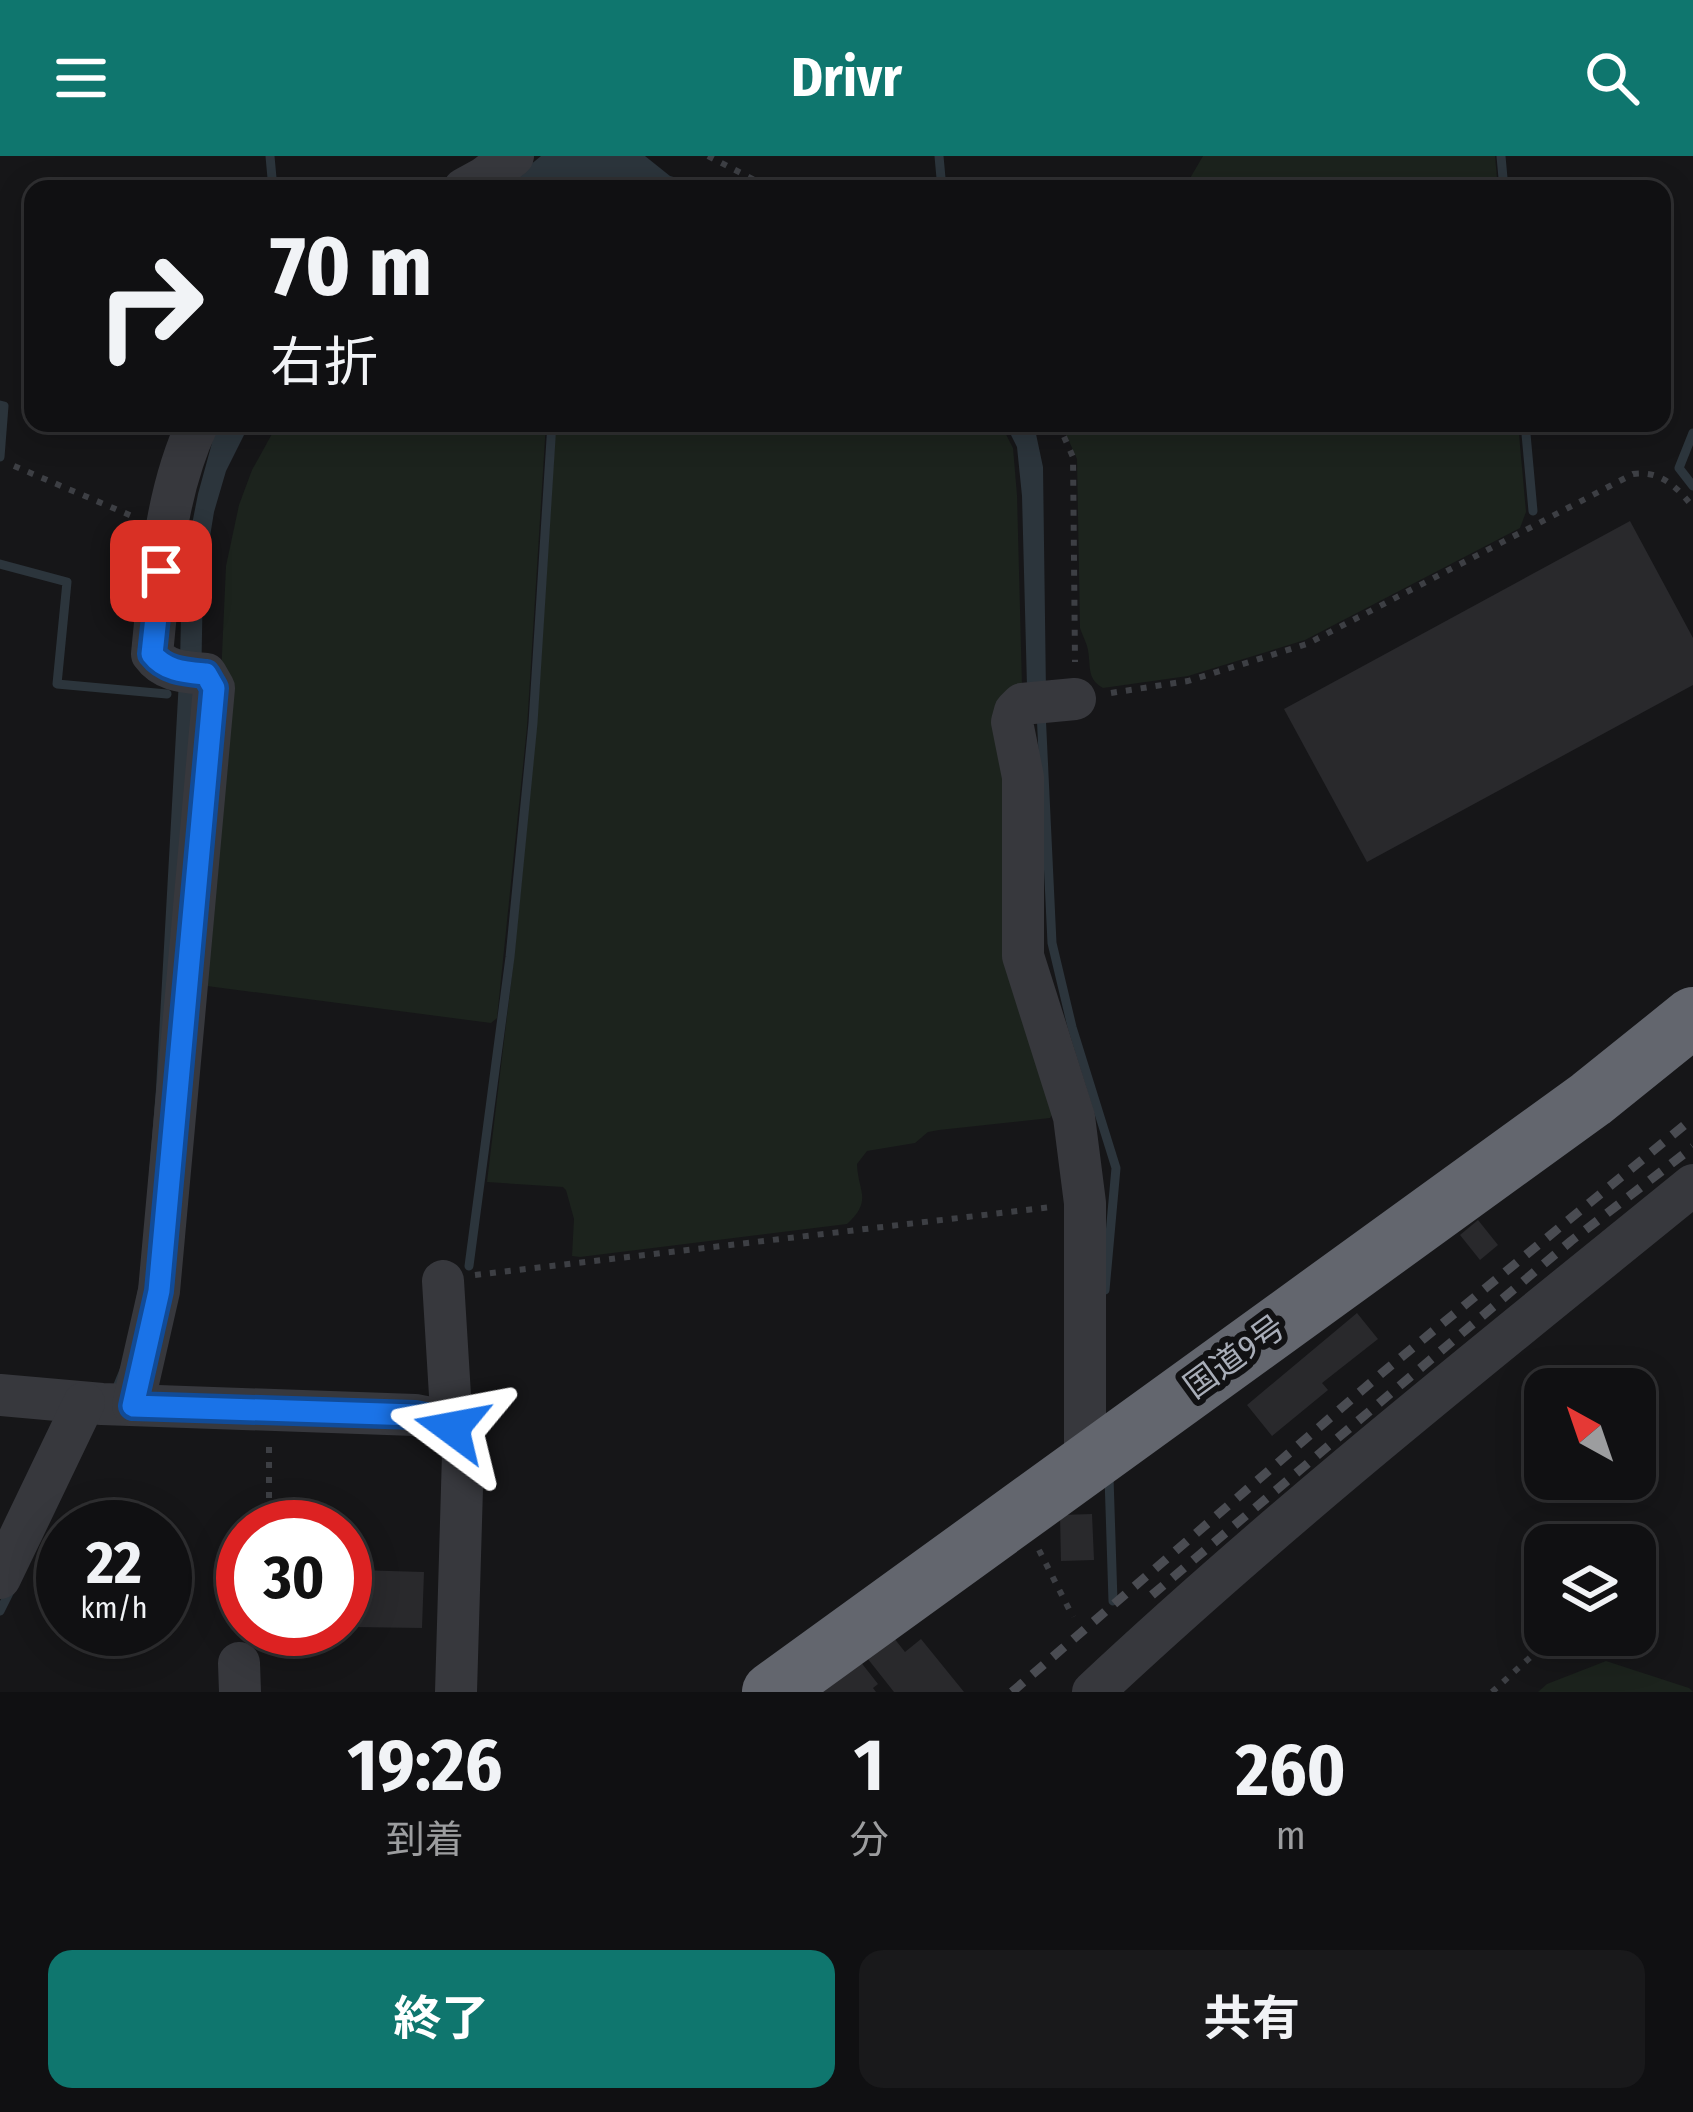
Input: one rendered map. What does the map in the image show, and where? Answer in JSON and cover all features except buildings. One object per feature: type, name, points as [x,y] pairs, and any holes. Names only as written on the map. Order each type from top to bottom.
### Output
[{"type":"highway","name":"国道9号","points":[[772,1692],[1591,1099],[1693,1017]]},
{"type":"street","points":[[480,180],[513,156]]},
{"type":"street","points":[[0,1578],[110,1404],[159,1291],[214,688],[206,674],[159,664],[152,654],[165,530],[194,432]]},
{"type":"street","points":[[1054,701],[1022,704],[1012,722],[1023,777],[1023,956],[1074,1117],[1085,1203],[1085,1464]]},
{"type":"street","points":[[1093,1692],[1349,1466],[1693,1185]]},
{"type":"street","points":[[443,1281],[452,1428]]},
{"type":"street","points":[[0,1395],[110,1404],[415,1415],[452,1428],[461,1440],[463,1454],[456,1692]]},
{"type":"path","points":[[708,156],[755,180]]},
{"type":"path","points":[[1062,432],[1072,457],[1054,701],[1188,681],[1307,644],[1633,474],[1645,472],[1670,482],[1693,507]]},
{"type":"path","points":[[14,466],[165,530]]},
{"type":"path","points":[[443,1281],[1085,1203]]},
{"type":"path","points":[[269,1410],[269,1500]]},
{"type":"path","points":[[1038,1548],[1073,1617]]},
{"type":"path","points":[[1492,1692],[1532,1656]]},
{"type":"shaded area","points":[[541,156],[645,156],[670,176],[684,180],[512,180]]},
{"type":"shaded area","points":[[1203,156],[1495,156],[1497,180],[1189,180]]},
{"type":"shaded area","points":[[215,432],[246,432],[226,471],[214,512],[203,579],[201,689],[154,1273],[125,1396],[109,1395],[125,1356],[141,1274],[156,1089],[182,575]]},
{"type":"shaded area","points":[[273,432],[545,432],[527,727],[497,1018],[491,1023],[207,986],[226,566],[252,470]]},
{"type":"shaded area","points":[[555,432],[1005,432],[1013,448],[1017,495],[1022,686],[1054,1112],[1050,1118],[939,1130],[915,1143],[867,1151],[857,1164],[862,1202],[847,1224],[572,1256],[574,1219],[563,1187],[487,1182],[537,721]]},
{"type":"shaded area","points":[[1010,432],[1035,432],[1043,467],[1046,693],[1027,687],[1017,447]]},
{"type":"shaded area","points":[[1065,432],[1519,432],[1526,512],[1520,528],[1305,640],[1188,676],[1103,688],[1091,675],[1080,628],[1077,459]]},
{"type":"shaded area","points":[[1606,1661],[1689,1688],[1693,1692],[1538,1692]]},
{"type":"waterway","points":[[270,156],[272,180]]},
{"type":"waterway","points":[[939,156],[941,180]]},
{"type":"waterway","points":[[1501,156],[1503,180]]},
{"type":"waterway","points":[[0,405],[4,406],[0,457]]},
{"type":"waterway","points":[[469,1266],[510,957],[533,723],[551,432]]},
{"type":"waterway","points":[[1526,432],[1533,511]]},
{"type":"waterway","points":[[1693,433],[1679,468],[1693,486]]},
{"type":"waterway","points":[[0,564],[67,582],[57,684],[167,694]]},
{"type":"waterway","points":[[1041,711],[1052,943],[1072,1027],[1116,1168],[1105,1290]]},
{"type":"waterway","points":[[1109,1477],[1113,1601]]},
{"type":"waterway","points":[[0,1611],[11,1589]]},
{"type":"railway","points":[[1012,1692],[1382,1373],[1693,1118]]},
{"type":"railway","points":[[1152,1595],[1571,1241],[1693,1147]]},
{"type":"route","points":[[161,571],[152,654],[159,664],[172,669],[206,674],[214,688],[159,1291],[133,1406],[415,1415],[452,1428]]}]
